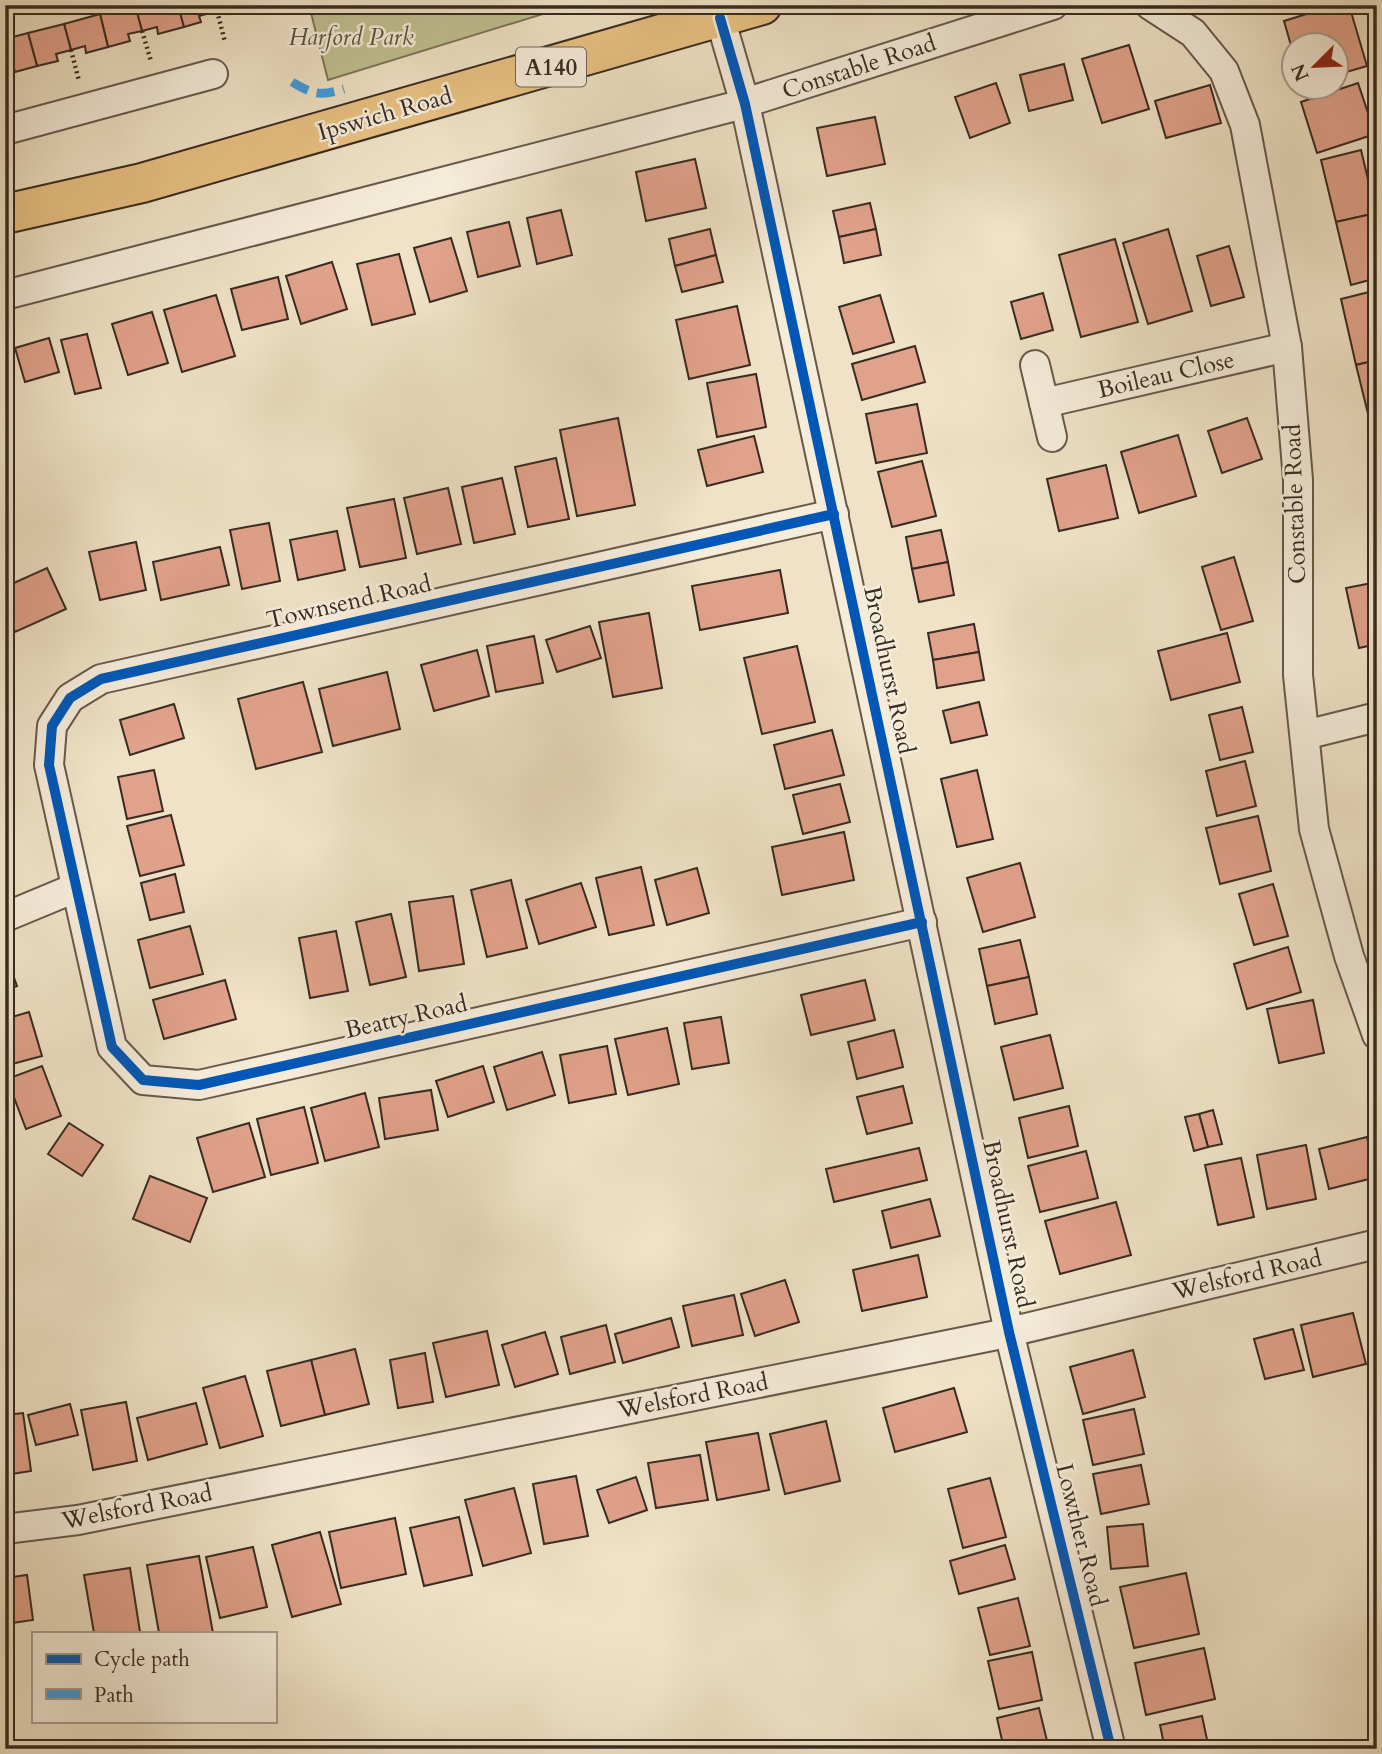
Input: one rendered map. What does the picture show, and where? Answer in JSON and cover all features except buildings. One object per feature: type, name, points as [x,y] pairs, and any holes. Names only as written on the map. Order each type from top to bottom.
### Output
[{"type":"highway","name":"Ipswich Road","points":[[5,214],[142,183],[762,5]]},
{"type":"street","name":"Constable Road","points":[[745,104],[1053,5]]},
{"type":"street","name":"Constable Road","points":[[1150,5],[1193,33],[1224,71],[1245,125],[1287,347],[1298,481],[1298,675],[1314,829],[1349,956],[1377,1035]]},
{"type":"street","name":"Broadhurst Road","points":[[720,18],[745,104],[1009,1332]]},
{"type":"street","points":[[5,130],[213,74]]},
{"type":"street","points":[[5,295],[745,104]]},
{"type":"street","name":"Boileau Close","points":[[1044,403],[1287,347]]},
{"type":"street","points":[[1035,365],[1052,437]]},
{"type":"street","name":"Townsend Road","points":[[75,888],[49,765],[52,726],[70,698],[101,679],[834,514]]},
{"type":"street","points":[[1305,735],[1377,717]]},
{"type":"street","points":[[5,917],[75,888]]},
{"type":"street","name":"Beatty Road","points":[[75,888],[112,1047],[143,1080],[199,1085],[922,922]]},
{"type":"street","name":"Welsford Road","points":[[5,1529],[78,1520],[1009,1332],[1377,1244]]},
{"type":"street","name":"Lowther Road","points":[[1009,1332],[1111,1749]]},
{"type":"path","points":[[217,11],[225,43]]},
{"type":"green space","name":"Harford Park","points":[[309,5],[572,5],[328,80]]},
{"type":"marked path","points":[[292,82],[317,93],[344,89]]},
{"type":"cycle path","points":[[720,18],[745,104],[1009,1332],[1111,1749]]},
{"type":"cycle path","points":[[834,514],[101,679],[70,698],[52,726],[49,765],[112,1047],[143,1080],[199,1085],[922,922]]}]
